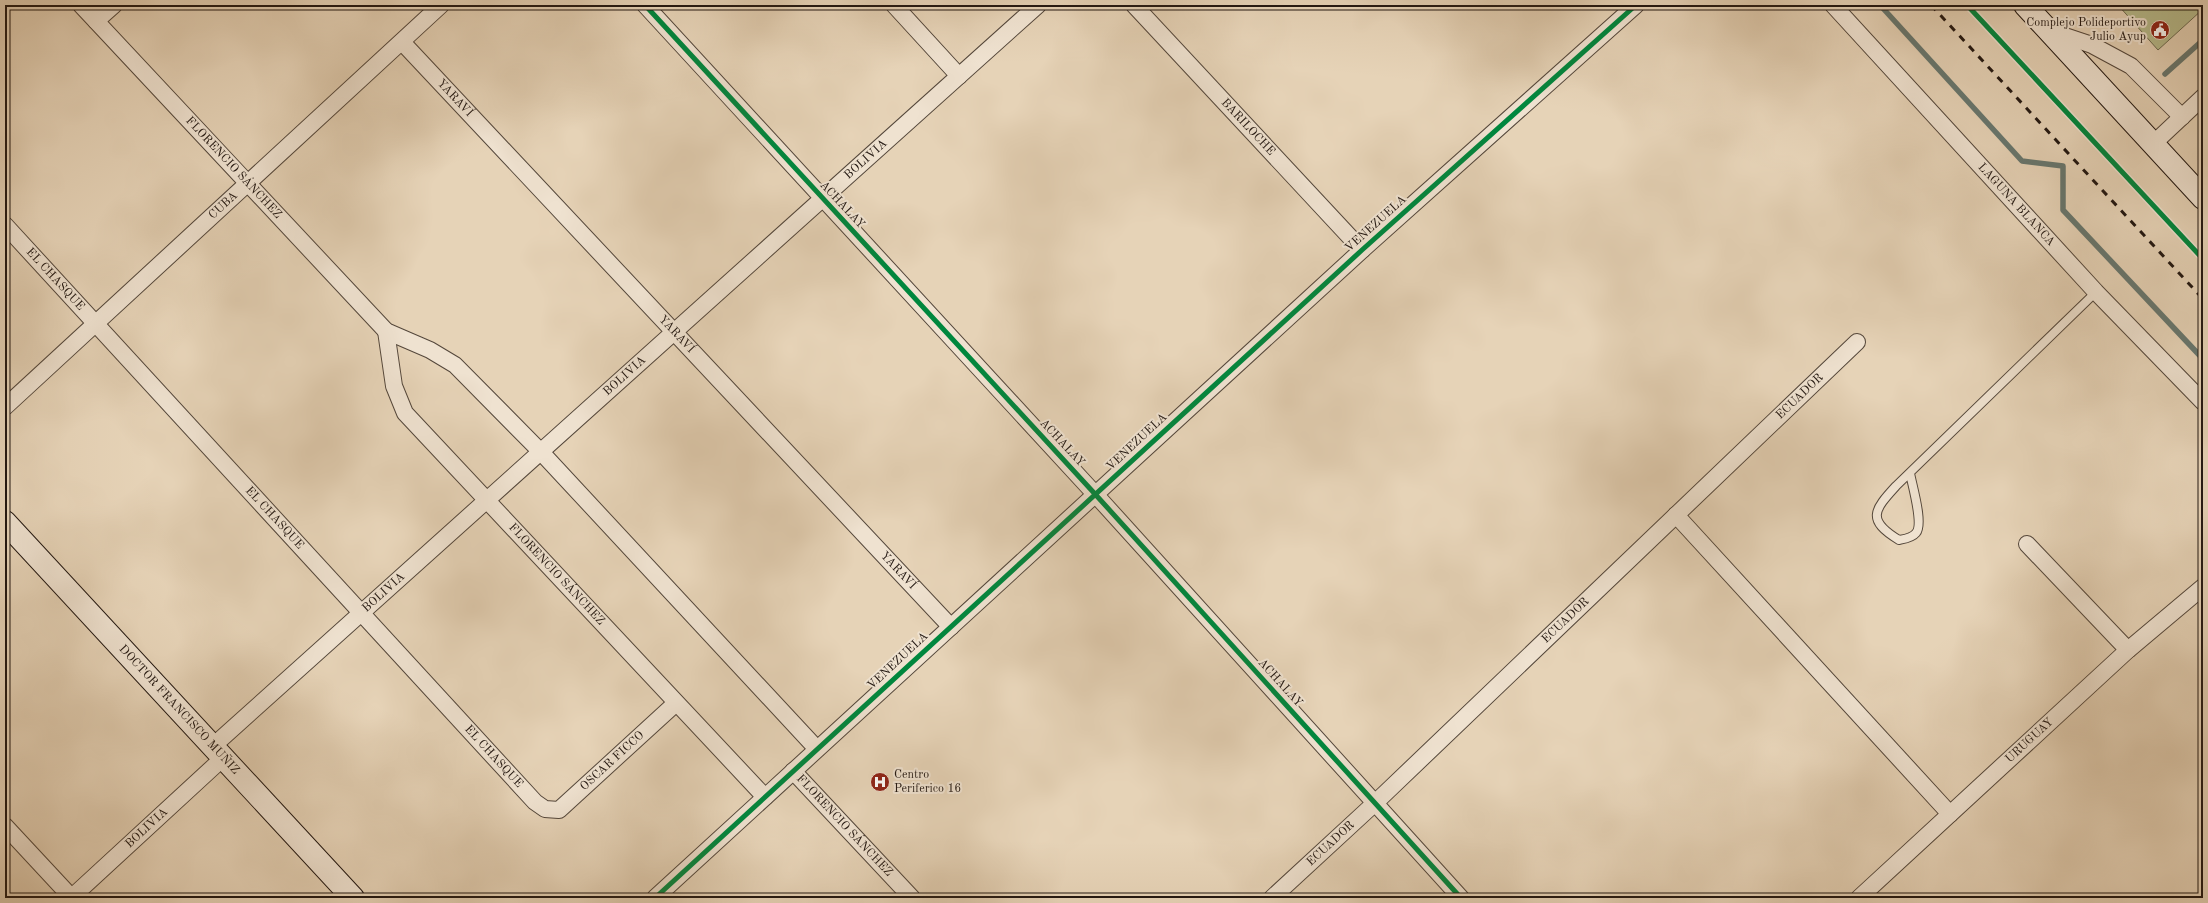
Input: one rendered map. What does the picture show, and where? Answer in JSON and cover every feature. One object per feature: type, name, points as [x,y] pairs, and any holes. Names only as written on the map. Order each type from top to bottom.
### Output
[{"type":"main road","points":[[2025,5],[2203,198]]},
{"type":"main road","name":"DOCTOR FRANCISCO MUÑIZ","points":[[5,522],[353,898]]},
{"type":"street","name":"FLORENCIO SÁNCHEZ","points":[[81,5],[386,331],[430,350],[455,365],[540,452],[817,749]]},
{"type":"street","points":[[96,21],[114,5]]},
{"type":"street","name":"CUBA","points":[[5,407],[441,5]]},
{"type":"street","name":"ACHALAY","points":[[645,5],[1095,494],[1461,898]]},
{"type":"street","points":[[894,5],[959,76]]},
{"type":"street","name":"BOLIVIA","points":[[71,898],[217,752],[362,613],[1038,5]]},
{"type":"street","name":"BARILOCHE","points":[[1134,5],[1362,250]]},
{"type":"street","name":"VENEZUELA","points":[[655,898],[1362,250],[1636,5]]},
{"type":"street","name":"LAGUNA BLANCA","points":[[1833,5],[2096,292],[2203,402]]},
{"type":"street","points":[[2048,30],[2092,45],[2132,66],[2182,117]]},
{"type":"street","name":"YARAVÍ","points":[[402,42],[951,627]]},
{"type":"street","points":[[2153,144],[2203,97]]},
{"type":"street","name":"EL CHASQUE","points":[[5,225],[535,802],[545,809]]},
{"type":"street","name":"FLORENCIO SÁNCHEZ","points":[[386,331],[394,386],[405,413],[765,797]]},
{"type":"street","name":"ECUADOR","points":[[1272,898],[1375,803],[1857,342]]},
{"type":"street","points":[[1676,515],[1950,814]]},
{"type":"street","points":[[2027,544],[2128,650]]},
{"type":"street","name":"URUGUAY","points":[[1859,898],[2128,650],[2203,587]]},
{"type":"street","name":"OSCAR FICCO","points":[[545,809],[559,810],[676,703]]},
{"type":"street","name":"FLORENCIO SÁNCHEZ","points":[[794,771],[912,898]]},
{"type":"street","points":[[5,826],[71,898]]},
{"type":"lane","points":[[1910,473],[1920,524],[1916,533],[1909,538],[1898,540],[1883,530],[1878,520],[1879,505],[1910,473],[2096,292]]},
{"type":"green space","name":"Complejo Polideportivo Julio Ayup","points":[[2118,5],[2203,5],[2203,9],[2158,50]]},
{"type":"waterway","points":[[1880,5],[2022,161],[2063,166],[2063,210],[2203,359]]},
{"type":"waterway","points":[[2165,74],[2203,40]]},
{"type":"railway","points":[[1931,5],[2203,299]]},
{"type":"cycle path","points":[[645,5],[1095,494],[1461,898]]},
{"type":"cycle path","points":[[655,898],[1362,250],[1636,5]]},
{"type":"cycle path","points":[[1967,5],[2203,259]]},
{"type":"place","name":"Complejo Polideportivo Julio Ayup","points":[[2160,30]]},
{"type":"place","name":"Centro Periferico 16","points":[[880,782]]}]
